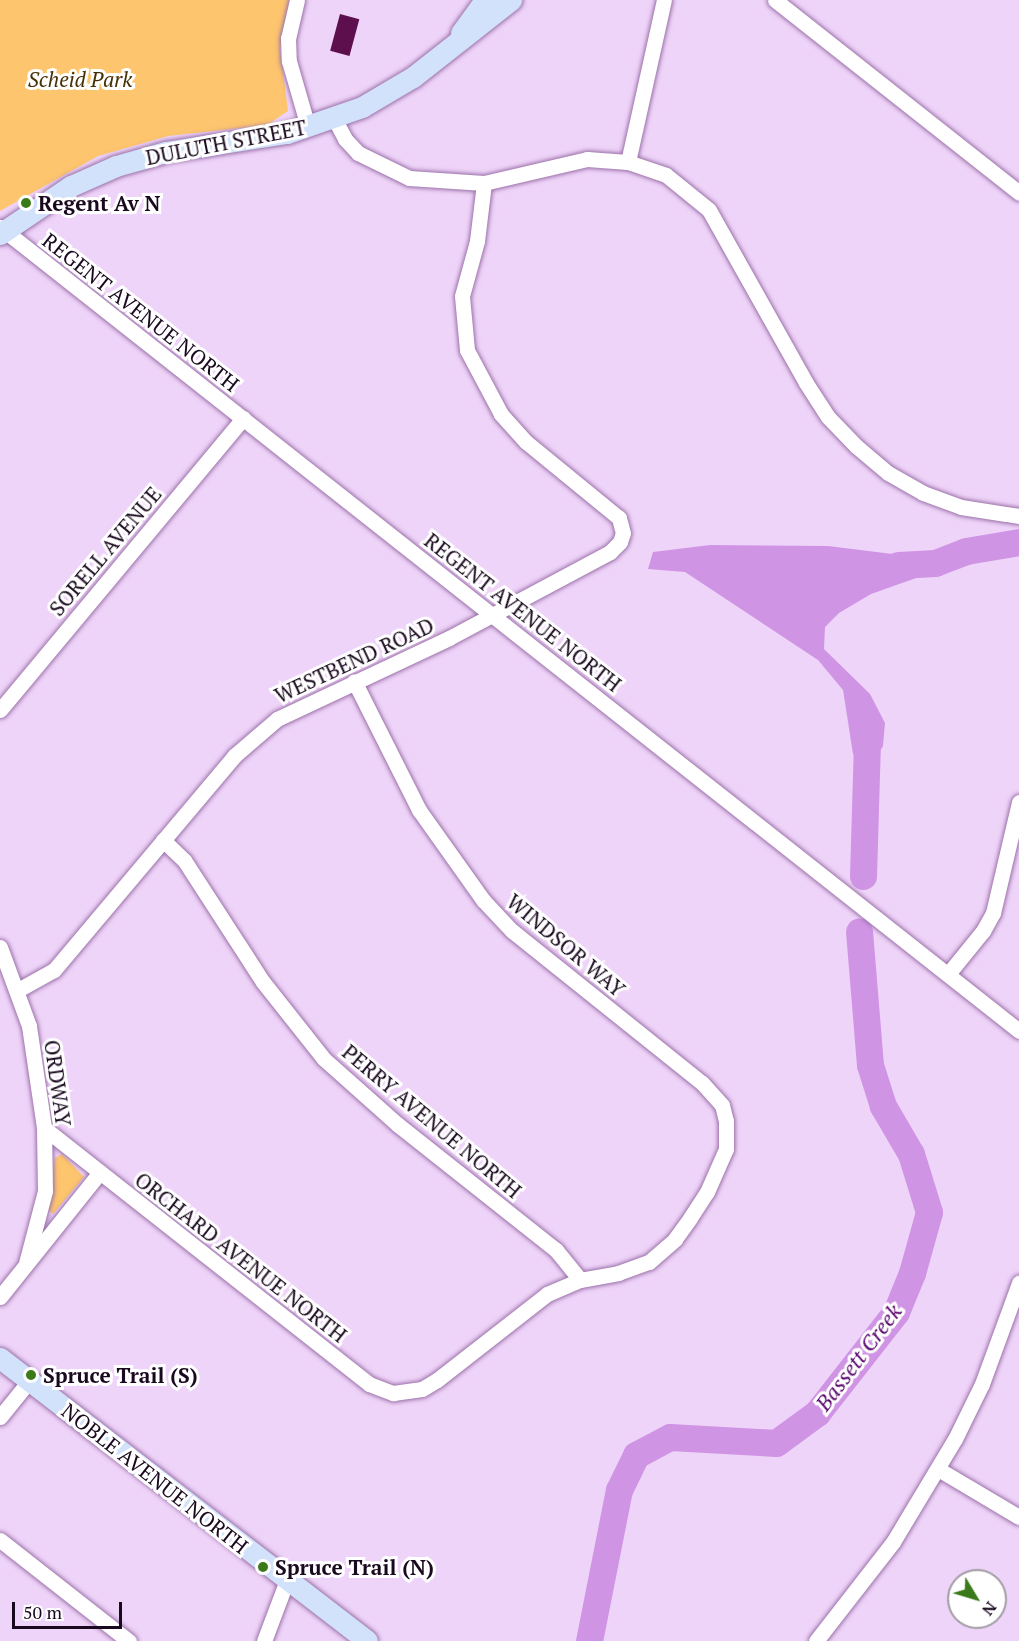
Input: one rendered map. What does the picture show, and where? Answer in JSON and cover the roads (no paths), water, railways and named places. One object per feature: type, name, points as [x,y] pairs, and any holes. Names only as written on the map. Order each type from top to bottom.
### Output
[{"type":"street","points":[[297,0],[288,38],[289,61],[308,127]]},
{"type":"street","name":"DULUTH STREET","points":[[450,48],[485,0]]},
{"type":"street","name":"DULUTH STREET","points":[[1,231],[71,186],[116,166],[165,152],[251,141],[334,118],[386,94],[511,0]]},
{"type":"street","points":[[628,162],[664,0]]},
{"type":"street","points":[[775,0],[1019,193]]},
{"type":"street","points":[[334,118],[358,153],[409,178],[484,183],[587,159],[628,162],[666,175],[709,210],[828,417],[856,447],[888,473],[922,493],[961,507],[1019,516]]},
{"type":"street","name":"WESTBEND ROAD","points":[[18,990],[54,970],[254,736],[302,705],[492,615],[610,552],[620,542],[623,533],[619,518],[526,442],[501,414],[467,350],[462,296],[477,241],[484,183]]},
{"type":"street","name":"REGENT AVENUE NORTH","points":[[1,231],[243,418],[1019,1031]]},
{"type":"street","name":"SORELL AVENUE","points":[[0,710],[243,418]]},
{"type":"street","name":"WINDSOR WAY","points":[[354,681],[419,810],[483,900],[528,945],[702,1083],[722,1105],[726,1120],[726,1149],[717,1172],[675,1239],[635,1268],[580,1280]]},
{"type":"street","points":[[948,974],[984,931],[993,913],[1019,802]]},
{"type":"street","name":"PERRY AVENUE NORTH","points":[[163,840],[184,860],[263,982],[324,1059],[397,1124],[556,1250],[580,1280]]},
{"type":"street","name":"ORDWAY","points":[[0,947],[18,990],[32,1044],[44,1128],[45,1191],[26,1263]]},
{"type":"street","name":"ORCHARD AVENUE NORTH","points":[[44,1128],[369,1384],[393,1393],[422,1389],[531,1304],[580,1280]]},
{"type":"street","name":"ORDWAY","points":[[0,1297],[100,1172]]},
{"type":"street","points":[[816,1641],[893,1542],[938,1469],[982,1384],[1019,1282]]},
{"type":"street","name":"NOBLE AVENUE NORTH","points":[[0,1358],[368,1641]]},
{"type":"street","points":[[0,1417],[29,1381]]},
{"type":"street","points":[[938,1469],[1019,1517]]},
{"type":"street","points":[[0,1540],[129,1641]]},
{"type":"street","points":[[264,1641],[287,1580]]},
{"type":"waterway","name":"Bassett Creek","points":[[898,565],[935,563],[966,551],[1019,542]]},
{"type":"waterway","name":"Bassett Creek","points":[[863,728],[867,744],[863,876]]},
{"type":"waterway","name":"Bassett Creek","points":[[589,1641],[619,1490],[636,1455],[670,1437],[776,1443],[817,1413],[896,1312],[912,1273],[929,1212],[911,1154],[883,1106],[870,1065],[859,931]]},
{"type":"place","name":"Regent Av N","points":[[26,203]]},
{"type":"place","name":"Spruce Trail (S)","points":[[31,1375]]},
{"type":"place","name":"Spruce Trail (N)","points":[[263,1567]]},
{"type":"park label","name":"Scheid Park","points":[[80,79]]}]
